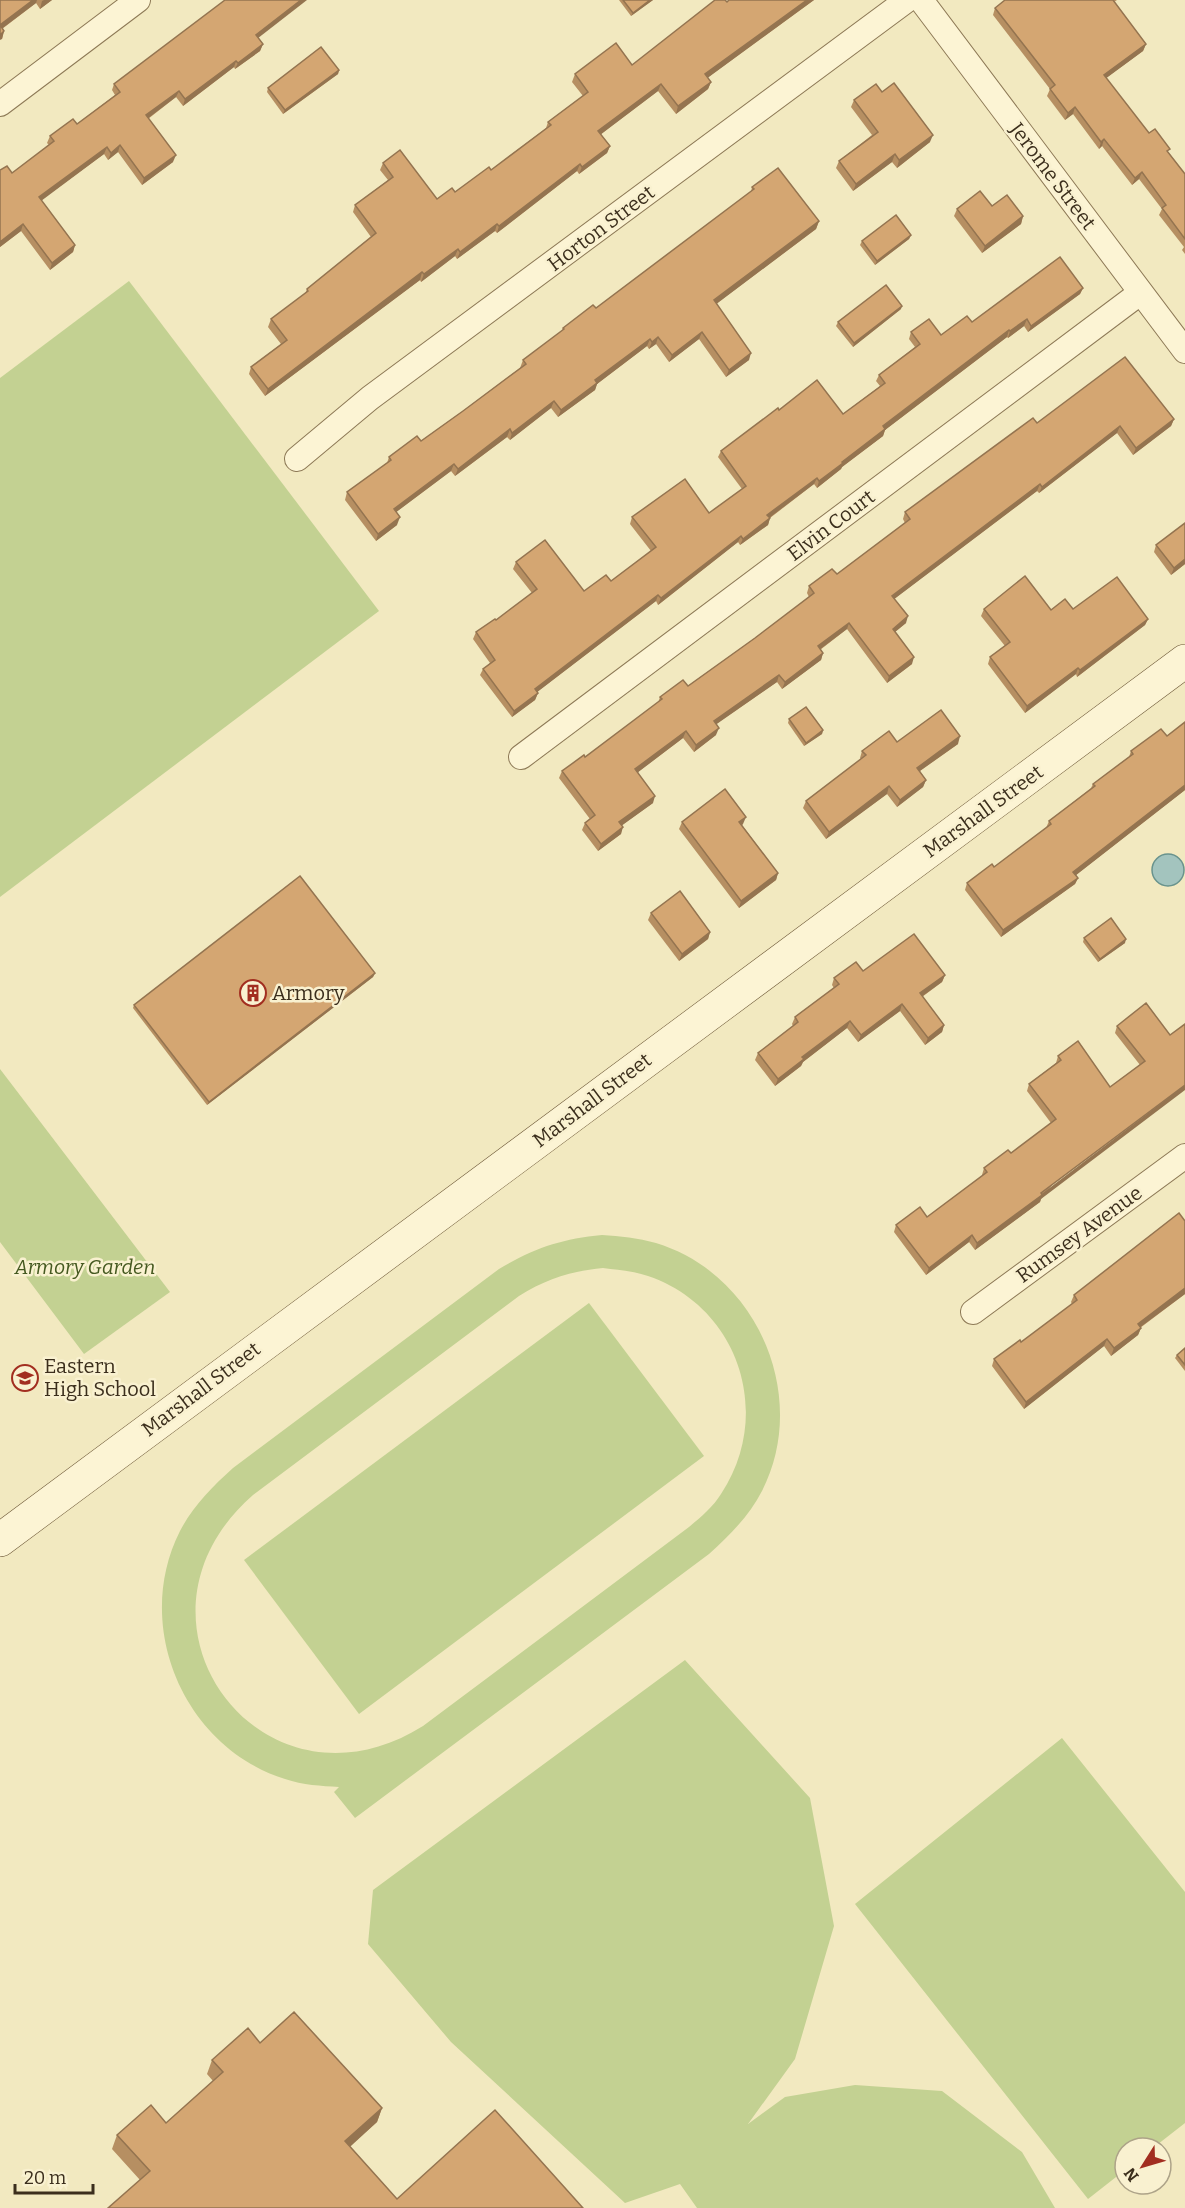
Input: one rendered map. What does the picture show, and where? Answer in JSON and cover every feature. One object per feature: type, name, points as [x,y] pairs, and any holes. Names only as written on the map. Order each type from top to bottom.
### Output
[{"type":"street","points":[[0,104],[138,0]]},
{"type":"street","name":"Horton Street","points":[[297,459],[370,398],[907,0]]},
{"type":"street","name":"Jerome Street","points":[[921,0],[1185,351]]},
{"type":"street","name":"Elvin Court","points":[[521,757],[1140,293]]},
{"type":"street","name":"Marshall Street","points":[[0,1540],[1185,662]]},
{"type":"street","name":"Rumsey Avenue","points":[[972,1312],[1184,1157]]},
{"type":"green space","points":[[129,281],[379,611],[0,897],[0,378]]},
{"type":"green space","name":"Armory Garden","points":[[0,1069],[170,1292],[84,1354],[0,1242]]},
{"type":"green space","points":[[602,1235],[642,1240],[656,1243],[692,1259],[722,1282],[747,1310],[765,1343],[776,1379],[780,1417],[775,1455],[762,1491],[738,1525],[709,1554],[355,1818],[334,1792],[339,1787],[292,1781],[250,1763],[219,1740],[195,1712],[177,1679],[165,1643],[162,1605],[167,1568],[180,1531],[204,1497],[233,1468],[499,1269],[524,1255],[548,1246]],"holes":[[[603,1268],[643,1274],[679,1291],[705,1312],[725,1338],[738,1367],[745,1398],[745,1431],[737,1463],[718,1499],[689,1527],[423,1726],[364,1750],[308,1750],[260,1731],[224,1696],[201,1650],[196,1598],[212,1545],[253,1495],[519,1296],[559,1277]]]},
{"type":"green space","points":[[589,1303],[704,1456],[359,1714],[244,1560]]},
{"type":"green space","points":[[685,1660],[810,1798],[834,1926],[795,2059],[748,2124],[785,2097],[855,2085],[942,2091],[1022,2152],[1055,2208],[697,2208],[680,2184],[625,2203],[451,2042],[368,1944],[373,1890]]},
{"type":"green space","points":[[1062,1738],[1185,1892],[1185,2123],[1168,2136],[1113,2136],[1113,2179],[1088,2199],[855,1904]]},
{"type":"water","points":[[1168,854],[1179,859],[1184,870],[1179,881],[1168,886],[1157,881],[1152,870],[1157,859]]},
{"type":"building","points":[[0,0],[33,0],[0,25]]},
{"type":"building","points":[[225,0],[301,0],[256,35],[263,44],[238,63],[236,61],[185,99],[179,91],[146,115],[176,155],[144,178],[120,145],[111,153],[107,147],[39,197],[75,245],[52,263],[23,224],[0,242],[0,170],[7,166],[12,173],[54,141],[50,136],[73,119],[77,124],[120,92],[114,84]]},
{"type":"building","points":[[623,0],[650,0],[633,13]]},
{"type":"building","points":[[715,0],[727,2],[729,0],[807,0],[705,74],[711,82],[678,106],[661,84],[598,131],[610,146],[582,167],[580,164],[499,226],[497,224],[460,252],[458,249],[424,274],[422,272],[268,389],[251,367],[287,340],[271,319],[376,233],[355,205],[393,177],[383,163],[400,150],[437,199],[452,188],[455,192],[489,167],[491,170],[551,125],[548,122],[588,92],[575,74],[616,43],[632,65]]},
{"type":"building","points":[[1005,0],[1113,0],[1146,44],[1104,75],[1149,133],[1155,129],[1170,149],[1167,151],[1185,174],[1185,239],[1162,208],[1166,205],[1142,172],[1135,178],[1104,139],[1101,142],[1075,107],[1068,113],[1050,89],[1055,85],[995,8]]},
{"type":"building","points":[[321,47],[339,70],[285,110],[268,88]]},
{"type":"building","points":[[894,83],[933,135],[899,160],[895,154],[856,184],[839,161],[878,132],[854,100],[876,84],[882,92]]},
{"type":"building","points":[[778,168],[819,221],[714,300],[751,353],[729,370],[702,332],[672,355],[658,337],[652,342],[650,339],[595,380],[597,383],[561,410],[554,401],[512,433],[510,429],[458,469],[454,464],[394,509],[400,517],[378,534],[347,492],[391,460],[389,457],[417,436],[421,441],[526,364],[523,360],[563,328],[593,305],[596,308],[754,189],[752,187]]},
{"type":"building","points":[[980,191],[992,206],[1007,195],[1023,216],[985,246],[957,209]]},
{"type":"building","points":[[896,215],[911,235],[877,261],[862,241]]},
{"type":"building","points":[[1060,257],[1083,288],[1031,326],[1027,319],[1009,330],[883,426],[885,429],[843,463],[819,481],[817,478],[767,515],[770,518],[743,539],[741,536],[661,598],[658,595],[535,689],[538,693],[514,711],[483,669],[495,660],[476,632],[537,589],[516,562],[545,540],[584,591],[606,575],[611,581],[656,547],[632,517],[685,479],[709,513],[746,486],[721,451],[778,408],[779,410],[817,380],[843,414],[885,383],[879,375],[920,344],[911,332],[929,319],[941,335],[967,316],[972,322]]},
{"type":"building","points":[[886,285],[902,306],[854,343],[838,322]]},
{"type":"building","points":[[1125,357],[1174,419],[1136,448],[1120,426],[1042,487],[1040,484],[892,596],[908,616],[893,629],[914,657],[889,676],[849,623],[818,646],[823,653],[785,682],[779,675],[714,721],[719,728],[696,745],[686,731],[635,769],[655,796],[619,822],[623,827],[601,844],[585,823],[595,815],[562,771],[584,755],[585,757],[662,699],[660,697],[683,680],[688,686],[755,638],[814,593],[809,586],[832,569],[837,574],[910,519],[905,512],[1033,418],[1037,423]]},
{"type":"building","points":[[1185,523],[1185,559],[1174,568],[1156,545]]},
{"type":"building","points":[[1025,576],[1051,610],[1065,599],[1073,609],[1117,577],[1148,619],[1027,706],[990,657],[1010,642],[984,609]]},
{"type":"building","points":[[806,707],[823,730],[806,743],[789,719]]},
{"type":"building","points":[[941,710],[960,736],[917,768],[926,780],[900,800],[889,786],[829,832],[806,801],[866,755],[862,751],[889,731],[897,742]]},
{"type":"building","points":[[1185,722],[1185,785],[1073,872],[1078,878],[1003,930],[967,883],[992,864],[994,867],[1051,824],[1049,821],[1133,754],[1131,751],[1161,729],[1167,736]]},
{"type":"building","points":[[725,789],[746,817],[739,822],[778,873],[741,901],[682,822]]},
{"type":"building","name":"Armory","points":[[300,876],[375,973],[209,1102],[134,1005]]},
{"type":"building","points":[[680,891],[710,932],[682,954],[651,913]]},
{"type":"building","points":[[1111,918],[1126,939],[1100,959],[1084,938]]},
{"type":"building","points":[[914,934],[945,975],[920,993],[944,1025],[928,1038],[902,1004],[861,1035],[850,1021],[802,1057],[804,1059],[778,1079],[758,1053],[798,1022],[795,1017],[839,984],[834,978],[856,962],[863,971]]},
{"type":"building","points":[[1146,1003],[1170,1035],[1185,1024],[1185,1085],[977,1243],[972,1235],[929,1268],[896,1225],[920,1207],[927,1217],[987,1172],[984,1168],[1008,1150],[1011,1153],[1056,1119],[1029,1084],[1061,1060],[1058,1056],[1078,1041],[1110,1087],[1145,1061],[1117,1026]]},
{"type":"building","points":[[1179,1213],[1185,1221],[1185,1288],[1138,1324],[1141,1328],[1114,1348],[1107,1339],[1026,1402],[994,1359],[1077,1300],[1074,1295]]},
{"type":"building","points":[[1185,1348],[1185,1365],[1177,1355]]},
{"type":"building","points":[[294,2012],[382,2108],[345,2141],[397,2199],[495,2110],[583,2208],[108,2208],[150,2171],[117,2135],[151,2105],[166,2123],[223,2072],[212,2060],[248,2028],[260,2043]]},
{"type":"place","name":"Armory","points":[[253,993]]},
{"type":"place","name":"Eastern High School","points":[[25,1378]]}]
